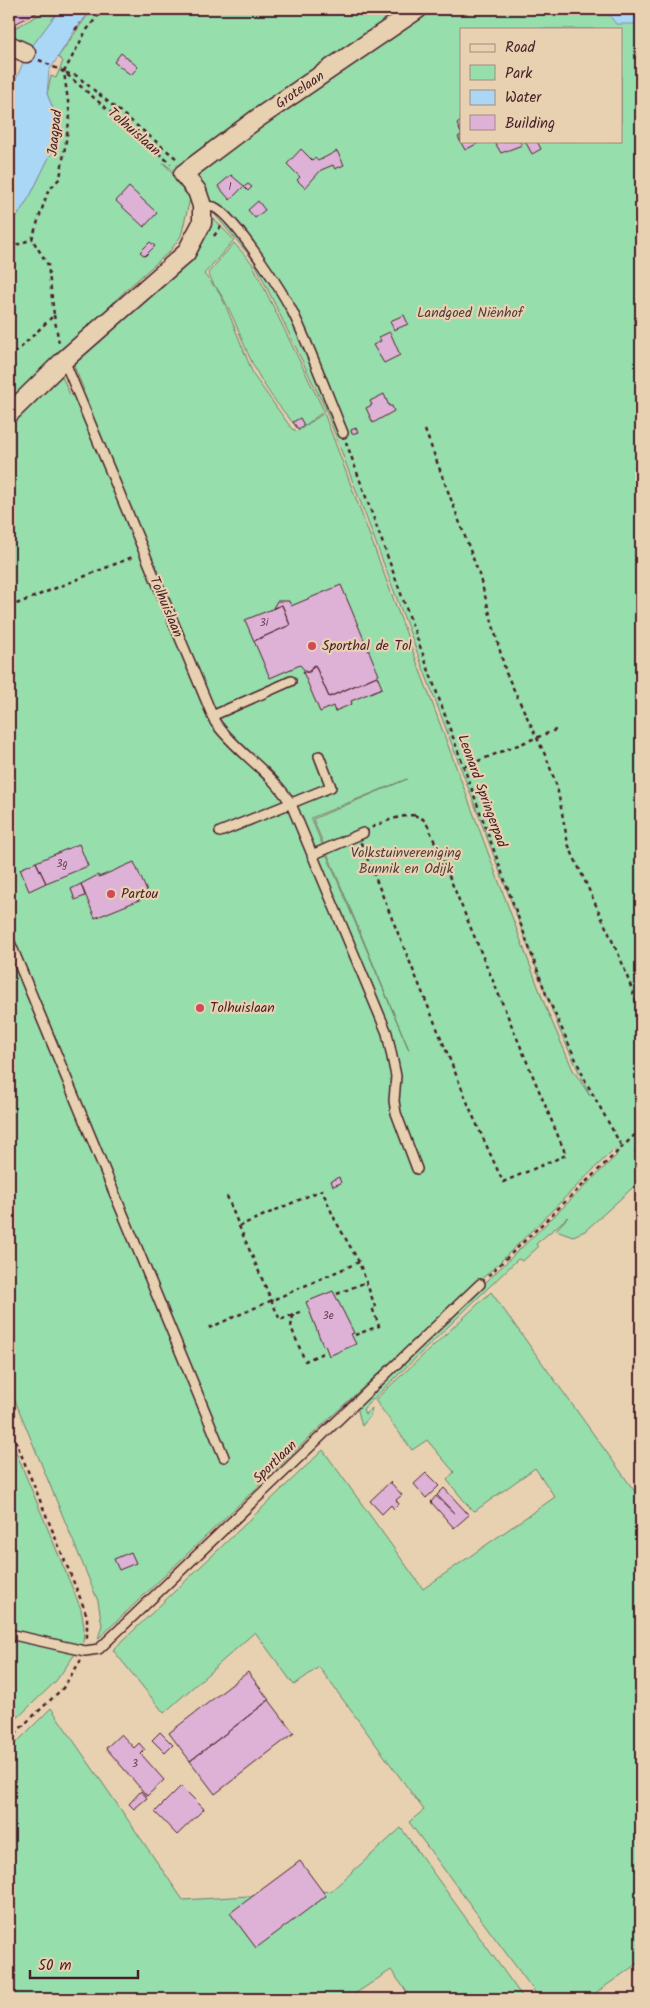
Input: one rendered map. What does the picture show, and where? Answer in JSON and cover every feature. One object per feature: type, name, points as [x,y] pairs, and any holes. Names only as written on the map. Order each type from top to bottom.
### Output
[{"type":"street","name":"Grotelaan","points":[[183,174],[258,118],[418,9]]},
{"type":"street","points":[[9,46],[26,53]]},
{"type":"street","points":[[9,414],[64,360],[186,253],[202,223],[202,206],[197,191],[183,174]]},
{"type":"lane","points":[[202,206],[214,207],[226,219],[255,253],[275,283],[294,315],[343,433]]},
{"type":"lane","name":"Tolhuislaan","points":[[64,360],[212,716],[223,733],[279,788],[291,804],[386,1033],[396,1076],[394,1100],[396,1114],[417,1169]]},
{"type":"lane","points":[[212,716],[290,682]]},
{"type":"lane","points":[[220,832],[331,787],[319,756]]},
{"type":"lane","points":[[312,855],[363,832]]},
{"type":"lane","points":[[9,940],[224,1457]]},
{"type":"lane","name":"Sportlaan","points":[[85,1652],[100,1649],[108,1642],[480,1284]]},
{"type":"lane","points":[[9,1634],[85,1652]]},
{"type":"path","points":[[103,9],[86,31],[64,72],[77,76],[183,164],[183,174]]},
{"type":"path","points":[[75,30],[80,23]]},
{"type":"path","name":"Tolhuislaan","points":[[55,68],[64,72],[183,174]]},
{"type":"path","name":"Jaagpad","points":[[32,239],[48,191],[60,178],[70,116],[64,72]]},
{"type":"path","points":[[9,248],[32,239],[48,265],[54,316],[64,360]]},
{"type":"path","points":[[9,359],[54,316]]},
{"type":"path","points":[[425,430],[479,574],[506,674],[538,736],[557,787],[568,844],[621,960],[641,1014]]},
{"type":"path","name":"Leonard Springerpad","points":[[343,433],[462,767],[546,994],[586,1082],[622,1147]]},
{"type":"path","points":[[9,607],[144,552]]},
{"type":"path","points":[[462,767],[558,729]]},
{"type":"path","points":[[414,815],[423,819],[428,826],[566,1155],[503,1182],[473,1116],[361,843],[363,832],[405,816],[414,815]]},
{"type":"path","points":[[480,1284],[641,1129]]},
{"type":"path","points":[[239,1226],[322,1190],[335,1220],[359,1262],[376,1309],[373,1310],[379,1326],[355,1335]]},
{"type":"path","points":[[227,1196],[280,1320],[302,1311]]},
{"type":"path","points":[[210,1328],[359,1262]]},
{"type":"path","points":[[337,1294],[366,1282]]},
{"type":"path","points":[[293,1315],[291,1327],[305,1360],[323,1353]]},
{"type":"path","points":[[9,1425],[84,1608],[88,1635],[85,1652],[76,1670],[63,1688],[9,1739]]},
{"type":"green space","points":[[42,9],[60,9],[33,45],[34,53],[17,42],[11,30],[39,15]]},
{"type":"green space","points":[[92,9],[641,9],[641,1144],[634,1151],[636,1153],[641,1148],[641,1180],[585,1231],[573,1236],[556,1230],[568,1217],[536,1244],[538,1247],[523,1261],[518,1259],[363,1409],[365,1414],[372,1408],[370,1416],[362,1426],[357,1407],[617,1155],[614,1149],[498,1264],[334,1414],[98,1639],[102,1625],[98,1601],[9,1386],[9,420],[61,374],[70,395],[84,390],[74,366],[74,361],[208,216],[211,216],[234,240],[204,274],[215,287],[208,273],[234,243],[252,263],[324,411],[299,430],[262,382],[223,297],[216,287],[225,304],[254,376],[292,429],[298,431],[324,413],[546,1008],[573,1070],[590,1096],[560,1031],[325,408],[254,261],[184,178],[162,162],[183,183],[190,199],[181,236],[170,251],[126,290],[9,408],[9,229],[31,194],[51,153],[58,121],[47,94],[51,76],[56,78],[63,61],[58,57]],"holes":[[[407,779],[313,819],[409,1050],[311,818]]]},
{"type":"green space","points":[[491,1292],[641,1500],[641,1961],[587,1999],[540,1999],[409,1822],[424,1810],[319,1667],[294,1685],[255,1632],[164,1713],[113,1650],[323,1450],[423,1589],[555,1497],[535,1468],[475,1511],[471,1509],[447,1480],[454,1472],[427,1440],[412,1450],[375,1400]]},
{"type":"green space","points":[[11,1440],[81,1609],[84,1627],[83,1647],[15,1631],[9,1624],[11,1569],[9,1441]]},
{"type":"green space","points":[[9,1639],[52,1647],[75,1654],[56,1681],[9,1726]]},
{"type":"green space","points":[[51,1708],[183,1900],[331,1891],[401,1828],[524,1999],[412,1999],[391,1970],[347,1999],[9,1999],[9,1750]]},
{"type":"water","points":[[60,9],[92,9],[75,30],[49,71],[47,94],[58,121],[51,153],[31,194],[9,229],[9,96],[25,58],[34,53],[33,45]]},
{"type":"water","points":[[608,9],[641,9],[641,24],[616,24],[610,16]]},
{"type":"building","points":[[9,9],[38,9],[38,12],[11,26]]},
{"type":"building","points":[[121,53],[138,67],[131,75],[114,62]]},
{"type":"building","points":[[461,142],[480,142],[465,150]]},
{"type":"building","points":[[495,142],[520,142],[522,145],[501,153]]},
{"type":"building","points":[[526,142],[538,142],[541,149],[532,154]]},
{"type":"building","points":[[301,149],[312,160],[315,158],[318,161],[337,151],[344,165],[335,169],[333,165],[321,170],[305,188],[297,180],[300,177],[287,164]]},
{"type":"building","points":[[231,175],[244,186],[230,200],[218,186]]},
{"type":"building","points":[[248,184],[252,187],[248,191],[244,187]]},
{"type":"building","points":[[129,187],[157,213],[144,227],[116,201]]},
{"type":"building","points":[[258,201],[265,210],[255,218],[248,210]]},
{"type":"building","points":[[150,242],[155,246],[145,256],[140,252]]},
{"type":"building","points":[[404,315],[408,324],[394,330],[390,321]]},
{"type":"building","points":[[390,332],[400,355],[384,363],[373,345],[381,341],[379,337]]},
{"type":"building","points":[[384,394],[389,406],[392,406],[394,411],[373,423],[366,408],[372,405],[370,401]]},
{"type":"building","points":[[300,418],[304,425],[298,429],[293,422]]},
{"type":"building","points":[[356,428],[358,432],[352,434],[351,430]]},
{"type":"building","name":"Sporthal de Tol","points":[[341,585],[379,675],[329,697],[315,665],[307,673],[300,665],[270,678],[254,641],[290,625],[282,605],[273,608],[277,601],[289,601],[291,606]]},
{"type":"building","points":[[282,605],[290,625],[254,641],[245,620]]},
{"type":"building","points":[[315,665],[329,697],[377,676],[382,688],[351,701],[352,704],[335,712],[333,706],[320,712],[303,672],[310,672],[312,666]]},
{"type":"building","points":[[79,844],[88,866],[46,883],[36,862]]},
{"type":"building","points":[[36,862],[46,883],[29,891],[20,869]]},
{"type":"building","points":[[134,862],[149,896],[95,918],[81,884],[98,875],[99,877]]},
{"type":"building","points":[[81,884],[85,896],[75,900],[71,889]]},
{"type":"building","points":[[339,1177],[341,1183],[333,1186],[331,1181]]},
{"type":"building","points":[[333,1291],[354,1333],[351,1334],[356,1344],[329,1356],[325,1345],[323,1346],[306,1302]]},
{"type":"building","points":[[426,1473],[439,1486],[426,1498],[414,1484]]},
{"type":"building","points":[[390,1482],[402,1495],[396,1500],[399,1504],[394,1509],[391,1505],[382,1514],[370,1501]]},
{"type":"building","points":[[444,1488],[469,1515],[454,1528],[431,1502],[436,1496],[455,1514],[437,1495]]},
{"type":"building","points":[[131,1552],[136,1563],[119,1570],[114,1559]]},
{"type":"building","points":[[248,1672],[269,1700],[190,1761],[169,1733]]},
{"type":"building","points":[[269,1700],[294,1733],[215,1794],[190,1761]]},
{"type":"building","points":[[160,1732],[173,1745],[165,1753],[152,1740]]},
{"type":"building","points":[[121,1734],[134,1748],[139,1743],[145,1750],[141,1754],[164,1780],[147,1796],[106,1748]]},
{"type":"building","points":[[181,1786],[204,1809],[177,1835],[155,1812]]},
{"type":"building","points":[[141,1791],[147,1798],[134,1809],[129,1804]]},
{"type":"building","points":[[300,1861],[326,1896],[256,1948],[230,1913]]},
{"type":"place","name":"Sporthal de Tol","points":[[312,646]]},
{"type":"place","name":"Partou","points":[[111,894]]},
{"type":"place","name":"Tolhuislaan","points":[[200,1008]]},
{"type":"park label","name":"Landgoed Niënhof","points":[[470,313]]},
{"type":"park label","name":"Volkstuinvereniging Bunnik en Odijk","points":[[406,862]]}]
